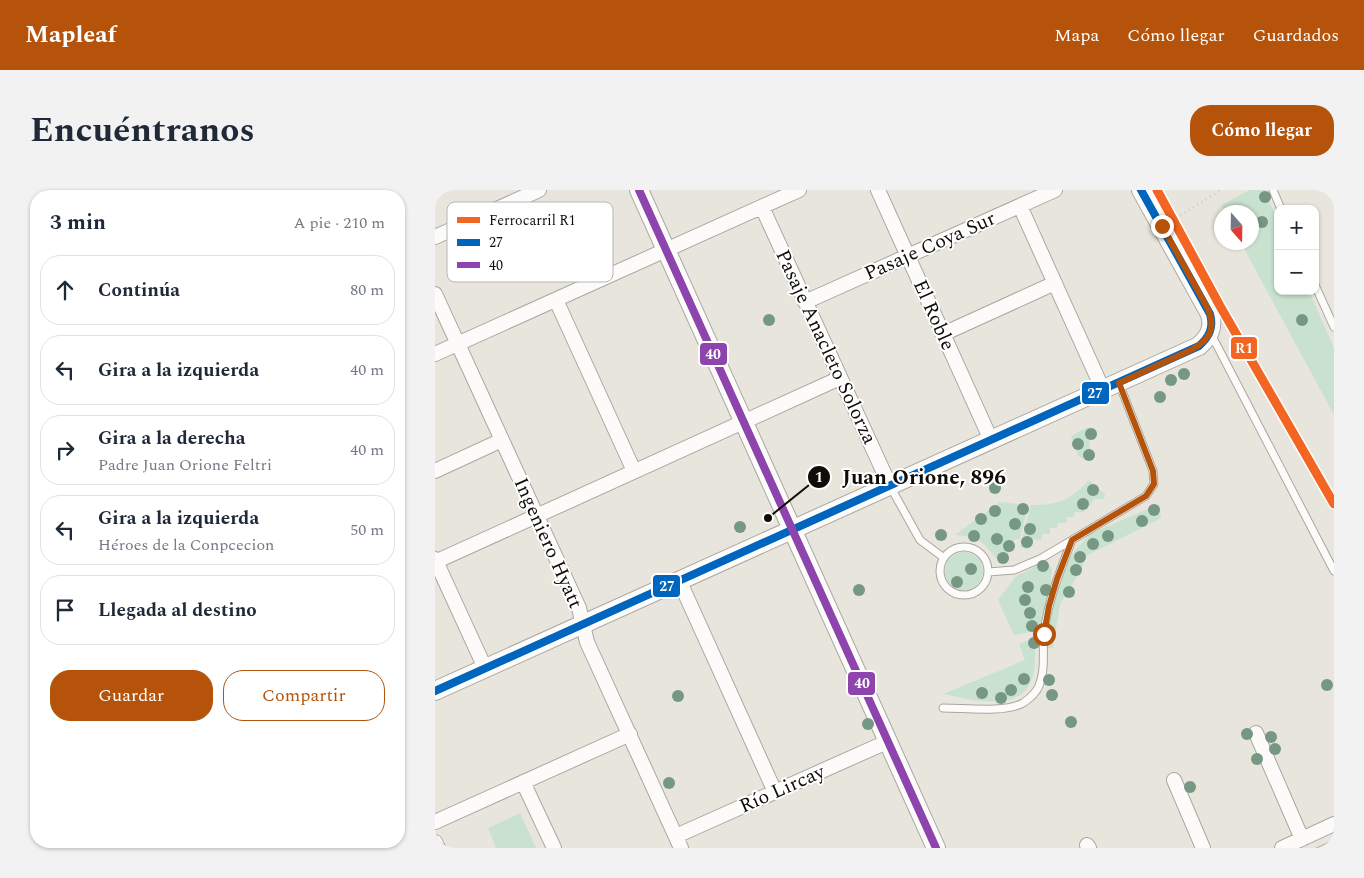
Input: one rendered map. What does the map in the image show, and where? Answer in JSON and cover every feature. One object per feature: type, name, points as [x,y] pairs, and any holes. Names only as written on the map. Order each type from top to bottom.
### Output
[{"type":"street","points":[[512,202],[539,190]]},
{"type":"street","points":[[639,190],[794,529],[889,741],[934,847]]},
{"type":"street","points":[[613,274],[799,190]]},
{"type":"street","name":"El Roble","points":[[878,190],[991,440]]},
{"type":"street","name":"Pasaje Coya Sur","points":[[805,302],[1055,190]]},
{"type":"street","points":[[435,691],[1199,346],[1210,333],[1212,320],[1207,307],[1141,190]]},
{"type":"street","points":[[1020,206],[1055,283],[1111,386]]},
{"type":"street","name":"Pasaje Anacleto Solorza","points":[[761,207],[890,486]]},
{"type":"street","points":[[435,237],[447,232]]},
{"type":"street","points":[[435,354],[596,282]]},
{"type":"street","points":[[943,334],[1055,283]]},
{"type":"street","name":"Ingeniero Hyatt","points":[[435,294],[579,608],[587,642],[679,842]]},
{"type":"street","points":[[556,300],[634,471]]},
{"type":"street","points":[[485,668],[435,561],[840,378]]},
{"type":"street","points":[[435,471],[502,440]]},
{"type":"street","points":[[679,580],[775,792]]},
{"type":"street","points":[[1256,733],[1302,839]]},
{"type":"street","points":[[435,822],[630,734]]},
{"type":"street","name":"Río Lircay","points":[[679,842],[775,792],[889,741]]},
{"type":"street","points":[[1174,780],[1203,848]]},
{"type":"street","points":[[523,782],[554,848]]},
{"type":"street","points":[[1282,848],[1334,824]]},
{"type":"street","points":[[435,842],[438,848]]},
{"type":"lane","points":[[1273,190],[1279,205]]},
{"type":"lane","points":[[1319,294],[1334,327]]},
{"type":"lane","points":[[1210,333],[1334,571]]},
{"type":"lane","points":[[988,572],[1014,570],[1040,559],[1146,496],[1154,484],[1153,471],[1111,386]]},
{"type":"lane","points":[[890,486],[920,540],[944,558]]},
{"type":"lane","points":[[943,708],[1008,707],[1022,704],[1039,688],[1043,670],[1044,634],[1049,606],[1072,540]]},
{"type":"lane","points":[[956,548],[972,548],[979,552],[984,558],[988,572],[983,586],[971,594],[956,594],[945,586],[941,579],[940,572],[944,558],[956,548]]},
{"type":"path","points":[[1162,226],[1221,190]]},
{"type":"green space","points":[[1250,190],[1264,190],[1274,212],[1274,295],[1311,295],[1334,348],[1334,415],[1245,250],[1259,250],[1259,205],[1221,205]]},
{"type":"green space","points":[[1088,427],[1090,430],[1089,461],[1078,456],[1071,436]]},
{"type":"green space","points":[[1089,480],[1105,494],[1104,499],[1094,499],[1091,505],[1087,505],[1087,509],[1084,509],[1084,512],[1075,512],[1074,517],[1067,517],[1066,523],[1058,523],[1057,528],[1050,528],[1050,534],[1043,534],[1041,540],[1034,539],[1028,550],[1020,547],[1031,505],[1049,504],[1070,497]]},
{"type":"green space","points":[[1000,502],[1028,505],[1020,539],[1015,539],[1006,559],[996,558],[983,544],[974,538],[955,535]]},
{"type":"green space","points":[[1159,504],[1161,518],[1084,557],[1082,569],[1060,604],[1053,648],[1046,648],[1046,629],[1060,579],[1070,556],[1090,534]]},
{"type":"green space","points":[[964,552],[977,558],[983,571],[977,584],[964,590],[951,584],[945,571],[951,558]]},
{"type":"green space","points":[[1046,562],[1052,568],[1049,593],[1037,631],[1014,635],[998,600],[1016,576]]},
{"type":"green space","points":[[1035,638],[1033,676],[1028,687],[1021,694],[1011,699],[988,701],[943,694],[1025,660],[1019,644]]},
{"type":"green space","points":[[520,813],[536,848],[496,848],[488,828]]},
{"type":"building","points":[[1334,840],[1334,848],[1316,848]]},
{"type":"rail line","name":"R1","points":[[1157,190],[1220,306],[1334,504]]},
{"type":"transit line","name":"40","points":[[639,190],[936,848]]},
{"type":"transit line","name":"27","points":[[435,691],[1199,346],[1210,332],[1210,314],[1141,190]]},
{"type":"place","name":"Juan Orione, 896","points":[[768,518]]},
{"type":"route","points":[[1044,634],[1049,606],[1057,579],[1072,540],[1146,496],[1154,484],[1153,471],[1119,383],[1199,346],[1210,333],[1212,320],[1207,307],[1162,226]]}]
